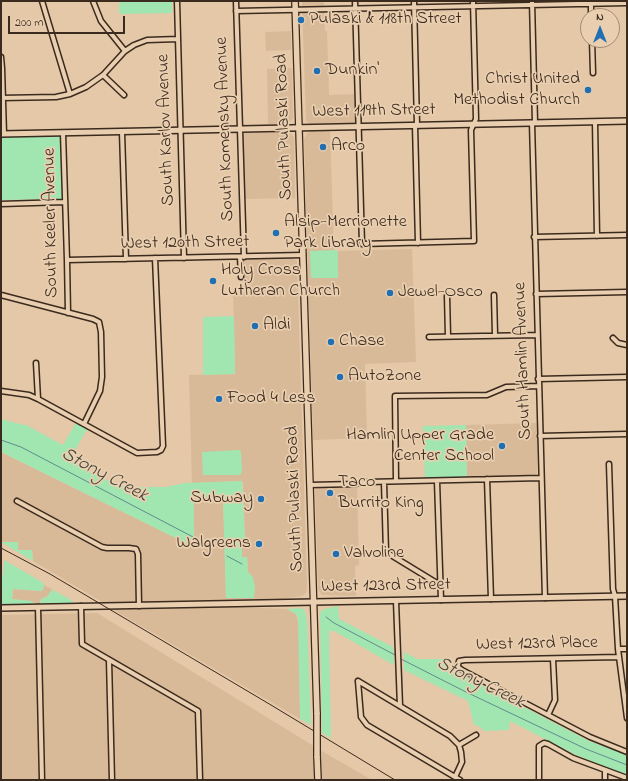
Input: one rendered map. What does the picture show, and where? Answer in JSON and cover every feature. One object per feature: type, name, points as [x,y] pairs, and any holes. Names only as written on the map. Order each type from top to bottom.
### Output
[{"type":"main road","name":"South Pulaski Road","points":[[295,1],[314,602],[318,780]]},
{"type":"street","points":[[42,1],[70,94]]},
{"type":"street","points":[[93,1],[101,21],[124,51]]},
{"type":"street","name":"South Karlov Avenue","points":[[177,1],[184,258]]},
{"type":"street","name":"South Komensky Avenue","points":[[236,1],[240,130],[241,277]]},
{"type":"street","points":[[355,1],[362,244],[474,241],[471,130],[476,119],[473,1]]},
{"type":"street","points":[[414,1],[418,243]]},
{"type":"street","points":[[236,11],[414,8],[532,3],[627,3]]},
{"type":"street","name":"South Hamlin Avenue","points":[[532,3],[534,237],[545,598]]},
{"type":"street","points":[[2,98],[56,97],[70,94],[86,87],[103,75],[124,51],[134,45],[147,40],[178,39]]},
{"type":"street","points":[[592,48],[593,73]]},
{"type":"street","points":[[1,57],[2,134]]},
{"type":"street","points":[[103,75],[124,95]]},
{"type":"street","name":"West 119th Street","points":[[2,134],[627,121]]},
{"type":"street","points":[[594,122],[597,236]]},
{"type":"street","points":[[122,132],[126,259]]},
{"type":"street","name":"South Keeler Avenue","points":[[63,133],[68,313]]},
{"type":"street","points":[[1,204],[65,202]]},
{"type":"street","points":[[534,237],[627,235]]},
{"type":"street","name":"West 120th Street","points":[[67,260],[303,256]]},
{"type":"street","points":[[1,391],[29,395],[38,399],[137,453],[157,452],[161,450],[163,446],[155,258]]},
{"type":"street","points":[[536,294],[627,292]]},
{"type":"street","points":[[1,295],[93,319],[99,322],[102,339],[102,377],[100,391],[84,424]]},
{"type":"street","points":[[494,295],[495,335]]},
{"type":"street","points":[[447,296],[448,336]]},
{"type":"street","points":[[429,337],[537,335]]},
{"type":"street","points":[[613,338],[618,343],[627,345]]},
{"type":"street","points":[[36,363],[38,399]]},
{"type":"street","points":[[538,379],[627,377]]},
{"type":"street","points":[[396,481],[395,396],[488,395],[506,387],[539,386]]},
{"type":"street","points":[[540,436],[627,434]]},
{"type":"street","points":[[609,464],[613,589],[615,596],[618,649],[627,718]]},
{"type":"street","points":[[310,485],[396,481],[541,478]]},
{"type":"street","points":[[487,479],[491,599]]},
{"type":"street","points":[[437,481],[441,600]]},
{"type":"street","points":[[384,482],[386,552],[440,585]]},
{"type":"street","points":[[17,501],[102,547],[136,549],[138,554],[140,606]]},
{"type":"street","name":"West 123rd Street","points":[[1,608],[627,596]]},
{"type":"street","points":[[396,601],[400,706]]},
{"type":"street","points":[[81,606],[82,644],[198,711],[200,780]]},
{"type":"street","points":[[38,607],[42,780]]},
{"type":"street","name":"West 123rd Place","points":[[618,649],[627,649]]},
{"type":"street","name":"West 123rd Place","points":[[548,715],[462,670],[458,667],[459,661],[619,657]]},
{"type":"street","points":[[553,659],[554,700],[548,715],[590,737],[627,752]]},
{"type":"street","points":[[109,660],[112,780]]},
{"type":"street","points":[[455,777],[462,762],[461,752],[459,745],[450,736],[358,681],[360,712],[363,721],[371,728],[460,780]]},
{"type":"street","points":[[459,745],[476,735]]},
{"type":"street","points":[[539,780],[538,749],[542,744],[548,744],[573,758],[627,778]]},
{"type":"street","points":[[605,770],[605,780]]},
{"type":"shaded area","points":[[302,1],[324,1],[325,31],[327,31],[329,95],[356,94],[357,123],[310,124],[306,121]]},
{"type":"shaded area","points":[[291,31],[291,50],[266,51],[265,32]]},
{"type":"shaded area","points":[[292,68],[292,120],[286,124],[268,124],[267,69]]},
{"type":"shaded area","points":[[330,131],[334,251],[412,249],[416,362],[365,364],[367,438],[313,440],[304,139],[308,132]]},
{"type":"shaded area","points":[[287,132],[294,138],[295,198],[245,199],[244,134]]},
{"type":"shaded area","points":[[292,258],[297,261],[306,593],[302,596],[281,599],[104,603],[33,561],[32,550],[18,550],[18,542],[1,542],[1,452],[190,545],[194,497],[223,497],[226,597],[250,574],[248,572],[247,557],[242,557],[242,541],[245,540],[242,481],[192,483],[189,375],[235,374],[233,293],[244,293],[243,259]]},
{"type":"shaded area","name":"Hamlin Upper Grade Center School","points":[[537,423],[537,475],[467,477],[466,425]]},
{"type":"shaded area","points":[[357,486],[359,565],[355,566],[356,596],[322,595],[318,589],[315,490],[317,488]]},
{"type":"shaded area","points":[[44,585],[53,590],[48,596],[40,601],[40,604],[12,599],[13,589],[41,591]]},
{"type":"shaded area","points":[[240,607],[287,609],[296,614],[299,626],[300,719],[112,609]]},
{"type":"shaded area","points":[[97,613],[325,753],[372,780],[1,780],[1,615]]},
{"type":"green space","points":[[119,1],[172,1],[172,13],[119,14]]},
{"type":"green space","points":[[60,136],[62,199],[1,200],[1,137]]},
{"type":"green space","points":[[310,251],[338,251],[338,278],[311,278]]},
{"type":"green space","points":[[234,316],[235,374],[203,375],[203,317]]},
{"type":"green space","points":[[1,419],[24,424],[63,445],[76,423],[87,429],[72,456],[72,461],[102,478],[127,487],[166,487],[185,483],[242,481],[245,541],[242,541],[242,557],[247,557],[248,572],[253,577],[255,588],[254,598],[226,598],[223,497],[194,497],[194,543],[190,545],[1,452]]},
{"type":"green space","points":[[466,425],[467,477],[425,478],[423,426]]},
{"type":"green space","points":[[240,450],[241,474],[203,475],[202,452]]},
{"type":"green space","points":[[1,535],[2,542],[18,542],[18,550],[32,550],[33,561],[1,542]]},
{"type":"green space","points":[[4,560],[44,584],[43,590],[41,591],[13,589],[12,599],[32,601],[34,604],[1,604],[1,575],[3,575]]},
{"type":"green space","points":[[53,590],[73,601],[72,603],[40,604],[41,599],[48,596]]},
{"type":"green space","points":[[338,606],[339,619],[393,647],[394,665],[334,631],[329,631],[331,738],[322,733],[320,614],[322,610]]},
{"type":"green space","points":[[301,608],[305,611],[307,620],[311,725],[300,719],[298,619],[296,614],[287,609]]},
{"type":"green space","points":[[404,652],[417,659],[447,659],[447,667],[589,741],[627,755],[627,775],[578,756],[510,721],[509,730],[484,731],[479,726],[474,725],[468,701],[404,670]]},
{"type":"waterway","name":"Stony Creek","points":[[1,440],[21,447],[193,537]]},
{"type":"waterway","name":"Stony Creek","points":[[227,556],[242,564]]},
{"type":"waterway","name":"Stony Creek","points":[[326,617],[334,623],[397,656]]},
{"type":"waterway","name":"Stony Creek","points":[[399,658],[466,692],[586,749],[627,765]]},
{"type":"railway","points":[[1,548],[50,574],[395,780]]},
{"type":"place","name":"Pulaski & 118th Street","points":[[301,20]]},
{"type":"place","name":"Dunkin'","points":[[317,71]]},
{"type":"place","name":"Christ United Methodist Church","points":[[588,90]]},
{"type":"place","name":"Arco","points":[[323,147]]},
{"type":"place","name":"Alsip-Merrionette Park Library","points":[[276,233]]},
{"type":"place","name":"Holy Cross Lutheran Church","points":[[213,281]]},
{"type":"place","name":"Jewel-Osco","points":[[390,293]]},
{"type":"place","name":"Aldi","points":[[255,326]]},
{"type":"place","name":"Chase","points":[[331,342]]},
{"type":"place","name":"AutoZone","points":[[340,377]]},
{"type":"place","name":"Food 4 Less","points":[[219,399]]},
{"type":"place","name":"Hamlin Upper Grade Center School","points":[[502,446]]},
{"type":"place","name":"Taco Burrito King","points":[[330,493]]},
{"type":"place","name":"Subway","points":[[261,499]]},
{"type":"place","name":"Walgreens","points":[[259,544]]},
{"type":"place","name":"Valvoline","points":[[336,554]]}]
